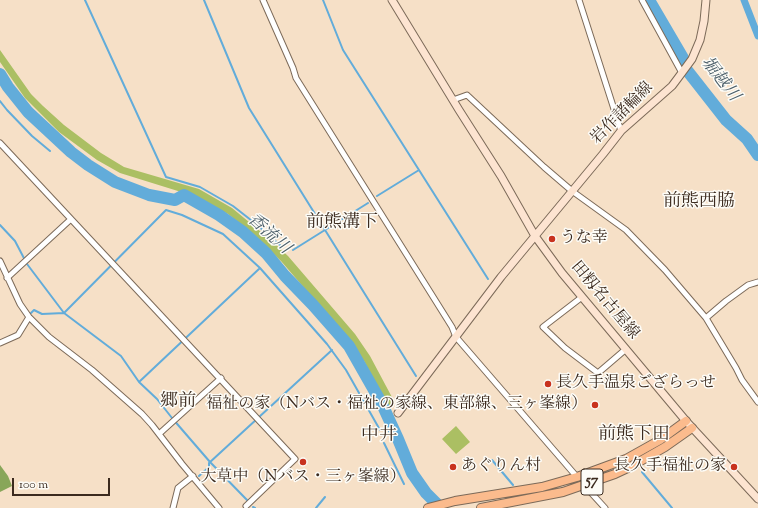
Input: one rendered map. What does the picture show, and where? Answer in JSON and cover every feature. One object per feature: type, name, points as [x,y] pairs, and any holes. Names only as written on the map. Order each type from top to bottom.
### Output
[{"type":"main road","name":"田籾名古屋線","points":[[392,0],[501,176],[535,236],[582,297],[689,424],[758,499]]},
{"type":"main road","name":"岩作諸輪線","points":[[398,413],[501,278],[621,132],[672,86],[682,73],[692,59],[702,31],[706,0]]},
{"type":"main road","name":"57","points":[[428,508],[542,487],[578,477],[626,459],[689,424]]},
{"type":"main road","name":"57","points":[[481,508],[563,492],[630,467],[666,447],[689,424]]},
{"type":"street","points":[[263,0],[296,78],[452,327],[456,337],[578,477]]},
{"type":"street","points":[[578,0],[621,132]]},
{"type":"street","points":[[642,0],[682,73]]},
{"type":"street","points":[[454,100],[467,95],[537,161],[572,191],[626,230],[664,270],[706,318],[742,380],[758,402]]},
{"type":"street","points":[[0,143],[295,459],[246,507]]},
{"type":"street","points":[[7,278],[71,218]]},
{"type":"street","points":[[0,261],[20,304],[29,317],[49,337],[128,400],[152,425],[219,508]]},
{"type":"street","points":[[706,318],[748,285],[758,282]]},
{"type":"street","points":[[582,297],[543,327],[565,348],[598,373],[626,349]]},
{"type":"street","points":[[0,343],[18,335],[29,317]]},
{"type":"street","points":[[159,434],[220,378]]},
{"type":"street","points":[[173,508],[178,488],[193,476]]},
{"type":"street","points":[[584,485],[605,508]]},
{"type":"green space","points":[[0,50],[31,94],[64,125],[101,153],[124,167],[199,189],[232,208],[272,241],[288,256],[355,334],[370,356],[394,401],[389,408],[364,361],[348,339],[281,261],[249,231],[228,214],[194,196],[120,173],[97,160],[59,132],[25,98],[0,62]]},
{"type":"green space","points":[[456,426],[470,442],[456,454],[442,439]]},
{"type":"green space","points":[[0,465],[8,476],[12,486],[0,492]]},
{"type":"waterway","points":[[85,0],[166,177],[200,187],[233,206],[281,246]]},
{"type":"waterway","points":[[204,0],[249,108],[416,376]]},
{"type":"waterway","points":[[323,0],[343,50],[488,279]]},
{"type":"waterway","name":"堀越川","points":[[649,0],[683,58],[686,69],[726,120],[747,139],[758,155]]},
{"type":"waterway","points":[[744,0],[758,36]]},
{"type":"waterway","name":"香流川","points":[[0,74],[8,87],[28,112],[71,152],[88,165],[115,182],[149,195],[175,200],[184,195],[219,215],[243,232],[266,253],[349,346],[382,404],[412,473],[426,493],[441,508]]},
{"type":"waterway","points":[[0,101],[32,136],[50,151]]},
{"type":"waterway","points":[[377,196],[419,170]]},
{"type":"waterway","points":[[293,250],[368,203]]},
{"type":"waterway","points":[[31,313],[34,310],[42,314],[64,313],[166,210],[182,215],[223,234],[260,268],[327,344],[346,370],[380,430]]},
{"type":"waterway","points":[[0,225],[15,241],[27,264],[64,313],[121,356],[139,382],[157,399],[210,462],[247,500]]},
{"type":"waterway","points":[[139,382],[260,268]]},
{"type":"waterway","points":[[199,476],[209,467],[209,463],[332,350]]},
{"type":"waterway","points":[[384,443],[404,484]]},
{"type":"waterway","points":[[492,460],[513,485]]},
{"type":"waterway","points":[[642,472],[672,508]]},
{"type":"waterway","points":[[316,508],[325,497]]},
{"type":"place","name":"うな幸","points":[[552,239]]},
{"type":"place","name":"長久手温泉ござらっせ","points":[[548,384]]},
{"type":"place","name":"福祉の家（Nバス・福祉の家線、東部線、三ヶ峯線）","points":[[595,405]]},
{"type":"place","name":"大草中（Nバス・三ヶ峯線）","points":[[303,462]]},
{"type":"place","name":"あぐりん村","points":[[453,467]]},
{"type":"place","name":"長久手福祉の家","points":[[734,467]]},
{"type":"district","name":"前熊西脇","points":[[699,203]]},
{"type":"district","name":"前熊溝下","points":[[342,224]]},
{"type":"district","name":"郷前","points":[[178,403]]},
{"type":"district","name":"前熊下田","points":[[634,436]]},
{"type":"district","name":"中井","points":[[379,437]]}]
